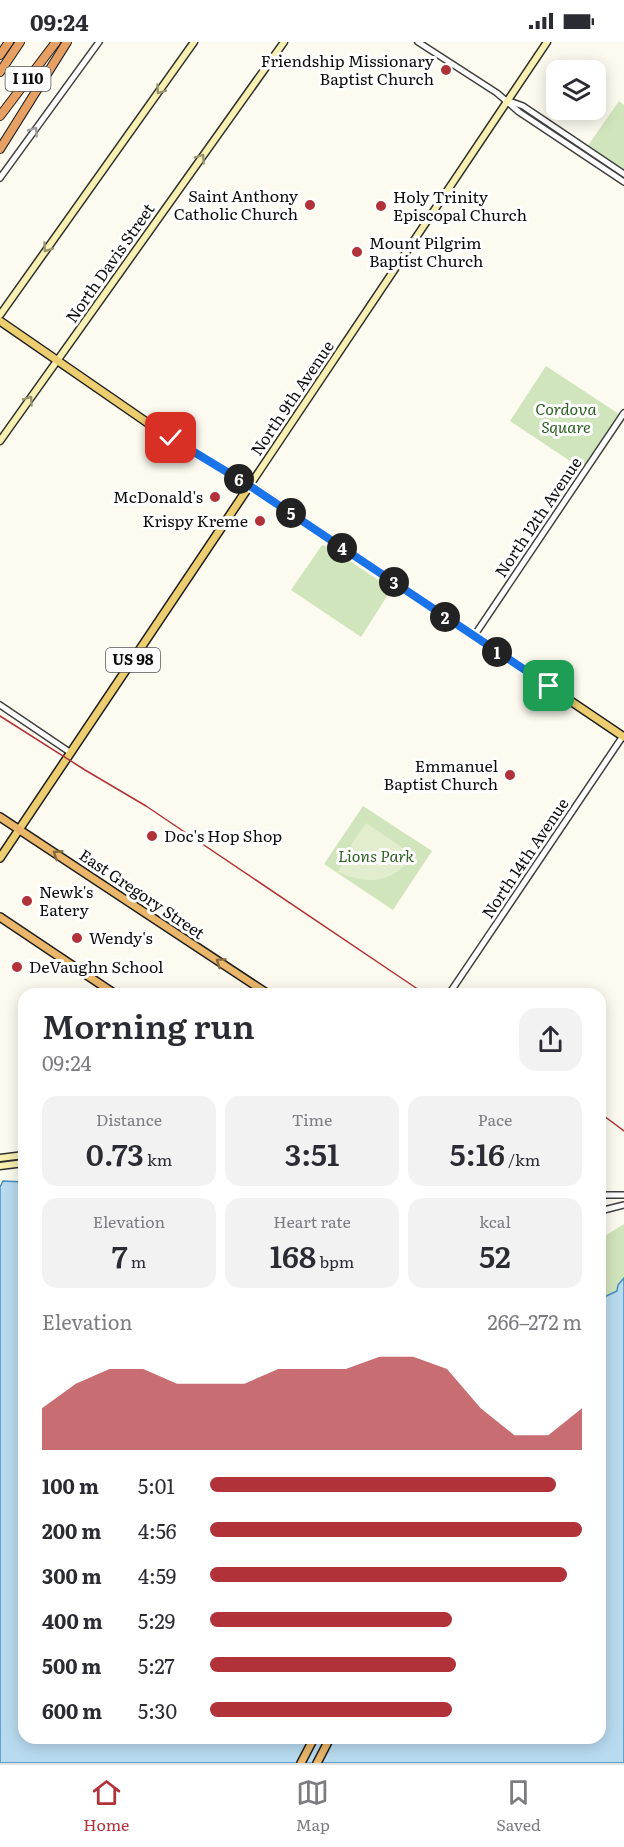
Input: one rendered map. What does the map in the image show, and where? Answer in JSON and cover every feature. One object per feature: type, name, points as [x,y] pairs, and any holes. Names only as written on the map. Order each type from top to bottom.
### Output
[{"type":"highway","points":[[0,55],[9,42]]},
{"type":"highway","name":"I 110","points":[[0,72],[20,42]]},
{"type":"highway","name":"I 110","points":[[0,116],[56,42]]},
{"type":"highway","points":[[0,149],[67,42]]},
{"type":"highway","name":"East Gregory Street","points":[[0,817],[259,988]]},
{"type":"highway","points":[[0,917],[106,988]]},
{"type":"highway","points":[[301,1763],[311,1744]]},
{"type":"highway","points":[[317,1763],[327,1744]]},
{"type":"main road","points":[[0,315],[194,42]]},
{"type":"main road","name":"North Davis Street","points":[[0,441],[284,42]]},
{"type":"main road","name":"North 9th Avenue","points":[[0,858],[547,42]]},
{"type":"main road","points":[[0,321],[158,430],[250,486],[623,737]]},
{"type":"main road","points":[[0,1158],[18,1156]]},
{"type":"main road","points":[[0,1166],[18,1164]]},
{"type":"street","points":[[0,178],[99,42]]},
{"type":"street","points":[[418,42],[508,100],[523,106],[624,174]]},
{"type":"street","points":[[508,100],[519,112],[624,182]]},
{"type":"street","name":"North 12th Avenue","points":[[474,636],[624,413]]},
{"type":"street","points":[[0,705],[71,753]]},
{"type":"street","name":"North 14th Avenue","points":[[453,988],[623,737]]},
{"type":"street","points":[[606,1195],[624,1194]]},
{"type":"street","points":[[606,1210],[624,1205]]},
{"type":"green space","points":[[619,101],[624,105],[624,172],[587,147]]},
{"type":"green space","name":"Cordova Square","points":[[546,366],[622,416],[585,471],[510,421]]},
{"type":"green space","points":[[322,545],[327,546],[391,590],[361,637],[291,590]]},
{"type":"green space","name":"Lions Park","points":[[363,806],[432,851],[393,910],[324,864]]},
{"type":"green space","points":[[366,823],[413,855],[405,865],[388,877],[359,879],[338,872],[353,842]]},
{"type":"green space","points":[[624,1224],[624,1278],[617,1291],[606,1296],[606,1235]]},
{"type":"water","points":[[3,1181],[18,1182],[18,1744],[606,1744],[606,1296],[617,1291],[618,1285],[624,1278],[624,1763],[0,1763],[0,1187]]},
{"type":"railway","points":[[0,716],[146,806],[416,988]]},
{"type":"railway","points":[[606,1118],[624,1131]]},
{"type":"place","name":"Friendship Missionary Baptist Church","points":[[446,70]]},
{"type":"place","name":"Saint Anthony Catholic Church","points":[[310,205]]},
{"type":"place","name":"Holy Trinity Episcopal Church","points":[[381,206]]},
{"type":"place","name":"Mount Pilgrim Baptist Church","points":[[357,252]]},
{"type":"place","name":"McDonald's","points":[[215,497]]},
{"type":"place","name":"Krispy Kreme","points":[[260,521]]},
{"type":"place","name":"Emmanuel Baptist Church","points":[[510,775]]},
{"type":"place","name":"Doc's Hop Shop","points":[[152,836]]},
{"type":"place","name":"Newk's Eatery","points":[[27,901]]},
{"type":"place","name":"Wendy's","points":[[77,938]]},
{"type":"place","name":"DeVaughn School","points":[[17,967]]},
{"type":"route","points":[[171,438],[250,486],[549,686]]}]
